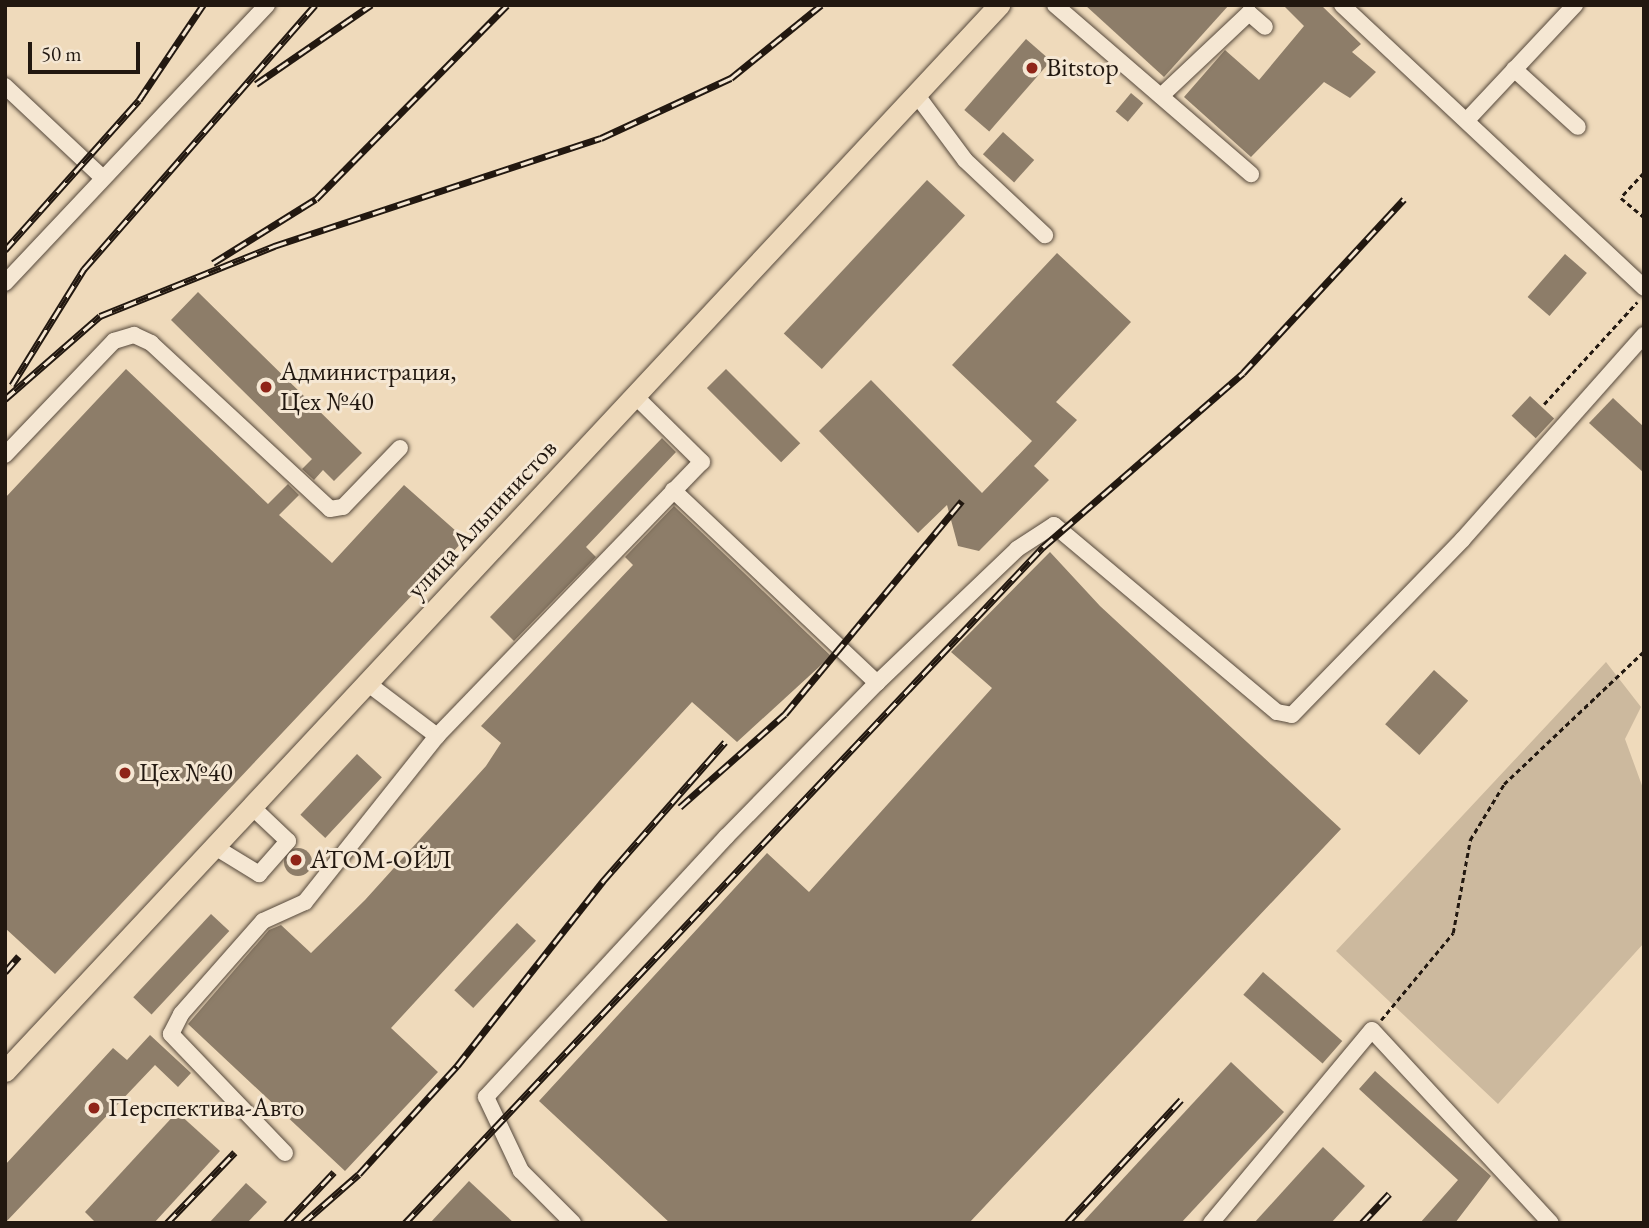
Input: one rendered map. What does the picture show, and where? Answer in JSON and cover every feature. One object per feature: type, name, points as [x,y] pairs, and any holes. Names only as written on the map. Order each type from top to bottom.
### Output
[{"type":"main road","name":"улица Альпинистов","points":[[5,1071],[999,5]]},
{"type":"street","points":[[5,283],[267,5]]},
{"type":"street","points":[[1055,5],[1251,174]]},
{"type":"street","points":[[1342,5],[1644,288]]},
{"type":"street","points":[[1467,120],[1575,5]]},
{"type":"street","points":[[1161,96],[1249,13],[1265,27]]},
{"type":"street","points":[[1514,69],[1578,127]]},
{"type":"street","points":[[5,86],[103,178]]},
{"type":"street","points":[[916,94],[965,160],[1045,235]]},
{"type":"street","points":[[5,455],[114,341],[134,335],[151,344],[330,509],[343,507],[400,448]]},
{"type":"street","points":[[573,1223],[521,1171],[485,1097],[726,837],[877,683],[1017,549],[1054,525],[1277,712],[1292,715],[1463,539],[1644,335]]},
{"type":"street","points":[[285,1153],[171,1034],[181,1014],[263,920],[305,902],[437,736],[702,462],[635,396]]},
{"type":"street","points":[[673,489],[877,683]]},
{"type":"street","points":[[367,683],[437,736]]},
{"type":"street","points":[[215,846],[258,874],[288,841],[252,807]]},
{"type":"street","points":[[1211,1223],[1372,1030],[1551,1223]]},
{"type":"path","points":[[1644,173],[1621,198],[1644,216]]},
{"type":"path","points":[[1544,404],[1644,294]]},
{"type":"path","points":[[1372,1030],[1453,933],[1470,840],[1504,784],[1644,651]]},
{"type":"shaded area","points":[[1606,662],[1641,707],[1625,739],[1644,791],[1644,943],[1498,1104],[1336,951]]},
{"type":"building","points":[[1085,5],[1229,5],[1164,77]]},
{"type":"building","points":[[1283,5],[1321,5],[1361,44],[1352,52],[1376,72],[1350,98],[1324,82],[1251,157],[1184,97],[1225,50],[1259,80],[1304,26]]},
{"type":"building","points":[[1026,39],[1051,61],[989,132],[964,110]]},
{"type":"building","points":[[1131,93],[1143,103],[1128,122],[1116,111]]},
{"type":"building","points":[[1003,132],[1034,160],[1014,182],[983,154]]},
{"type":"building","points":[[927,180],[965,215],[822,369],[784,334]]},
{"type":"building","points":[[1057,253],[1131,322],[1056,402],[1077,420],[1034,466],[1049,480],[979,551],[958,546],[947,505],[918,533],[819,431],[871,380],[982,493],[1032,441],[952,365]]},
{"type":"building","points":[[1565,254],[1587,273],[1549,316],[1528,297]]},
{"type":"building","name":"Администрация, Цех №40","points":[[198,292],[362,453],[334,481],[323,470],[314,480],[302,469],[312,459],[171,320]]},
{"type":"building","name":"Цех №40","points":[[126,369],[268,504],[288,484],[299,495],[279,515],[332,563],[404,485],[465,539],[55,974],[5,928],[5,498]]},
{"type":"building","points":[[726,369],[800,443],[781,462],[707,388]]},
{"type":"building","points":[[1530,396],[1554,419],[1536,438],[1512,416]]},
{"type":"building","points":[[1613,398],[1644,427],[1644,473],[1589,423]]},
{"type":"building","points":[[662,438],[676,452],[586,547],[596,557],[514,641],[490,617]]},
{"type":"building","points":[[674,506],[831,656],[737,742],[692,702],[391,1028],[438,1072],[345,1171],[188,1024],[269,930],[281,925],[311,953],[365,900],[486,766],[501,743],[481,726],[633,565],[625,557]]},
{"type":"building","points":[[1050,552],[1100,606],[1341,829],[969,1223],[670,1223],[539,1101],[767,853],[809,892],[992,688],[951,652]]},
{"type":"building","points":[[1434,670],[1468,701],[1419,755],[1385,724]]},
{"type":"building","points":[[357,754],[382,777],[325,838],[300,815]]},
{"type":"building","points":[[298,848],[308,852],[312,862],[308,872],[298,876],[288,872],[284,862],[288,852]]},
{"type":"building","points":[[211,914],[229,931],[152,1014],[133,997]]},
{"type":"building","points":[[517,923],[536,941],[473,1008],[454,990]]},
{"type":"building","points":[[1263,972],[1342,1041],[1323,1064],[1243,995]]},
{"type":"building","points":[[150,1035],[191,1073],[178,1087],[155,1065],[5,1223],[5,1165],[113,1048],[127,1060]]},
{"type":"building","points":[[1231,1062],[1284,1112],[1181,1223],[1082,1223]]},
{"type":"building","points":[[1375,1071],[1491,1176],[1455,1223],[1420,1223],[1458,1180],[1359,1089]]},
{"type":"building","points":[[177,1112],[220,1151],[154,1223],[96,1223],[85,1212]]},
{"type":"building","points":[[1323,1147],[1365,1186],[1331,1223],[1254,1223]]},
{"type":"building","points":[[469,1181],[514,1223],[430,1223]]},
{"type":"building","points":[[246,1183],[267,1202],[247,1223],[209,1223]]},
{"type":"railway","points":[[5,250],[139,100],[203,5]]},
{"type":"railway","points":[[12,385],[84,269],[315,5]]},
{"type":"railway","points":[[256,84],[371,5]]},
{"type":"railway","points":[[213,263],[316,199],[507,5]]},
{"type":"railway","points":[[5,399],[100,316],[274,246],[601,138],[731,78],[821,5]]},
{"type":"railway","points":[[405,1223],[1043,547],[1243,373],[1404,199]]},
{"type":"railway","points":[[680,807],[785,714],[962,501]]},
{"type":"railway","points":[[303,1223],[359,1174],[457,1066],[603,881],[725,742]]},
{"type":"railway","points":[[5,972],[19,956]]},
{"type":"railway","points":[[1067,1223],[1181,1100]]},
{"type":"railway","points":[[167,1223],[235,1152]]},
{"type":"railway","points":[[286,1223],[334,1172]]},
{"type":"railway","points":[[1362,1223],[1389,1194]]},
{"type":"place","name":"Bitstop","points":[[1032,68]]},
{"type":"place","name":"Администрация, Цех №40","points":[[266,387]]},
{"type":"place","name":"Цех №40","points":[[125,773]]},
{"type":"place","name":"АТОМ-ОЙЛ","points":[[296,860]]},
{"type":"place","name":"Перспектива-Авто","points":[[94,1108]]}]
